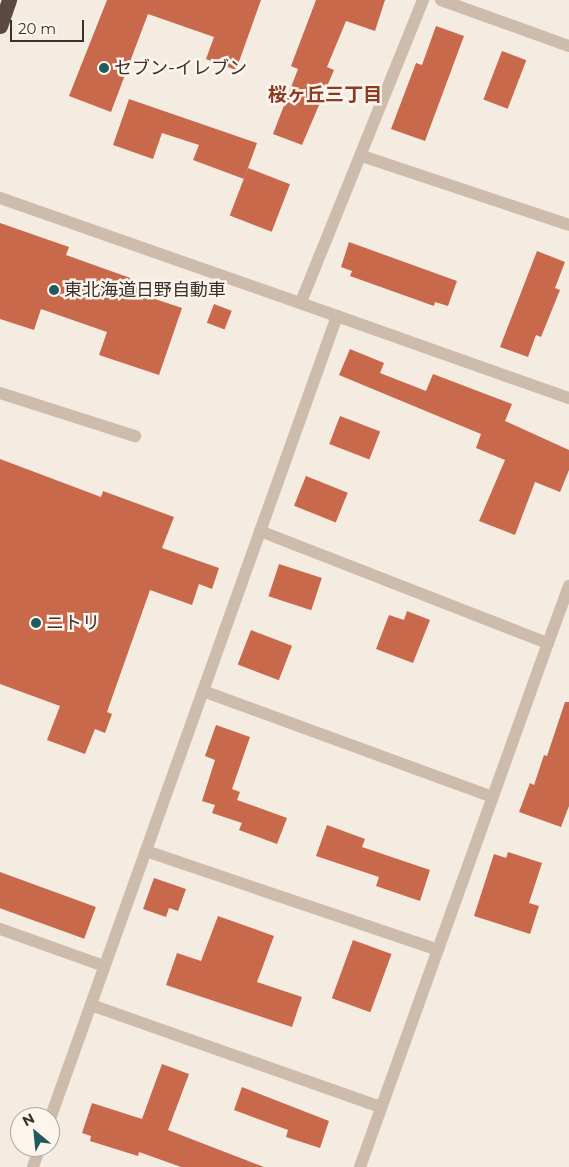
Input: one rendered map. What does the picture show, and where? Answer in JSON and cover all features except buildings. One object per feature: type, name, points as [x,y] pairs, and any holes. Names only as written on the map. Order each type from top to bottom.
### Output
[{"type":"highway","points":[[0,26],[9,0]]},
{"type":"street","points":[[301,302],[362,156],[423,0]]},
{"type":"street","points":[[441,0],[569,46]]},
{"type":"street","points":[[362,156],[569,225]]},
{"type":"street","points":[[0,198],[301,302],[569,398]]},
{"type":"street","points":[[54,1107],[337,316]]},
{"type":"street","points":[[0,392],[135,436]]},
{"type":"street","points":[[260,531],[548,643]]},
{"type":"street","points":[[360,1167],[569,586]]},
{"type":"street","points":[[203,691],[492,797]]},
{"type":"street","points":[[146,851],[438,950]]},
{"type":"street","points":[[0,929],[104,966]]},
{"type":"street","points":[[91,1005],[381,1107]]},
{"type":"place","name":"セブン-イレブン","points":[[104,68]]},
{"type":"place","name":"東北海道日野自動車","points":[[54,290]]},
{"type":"place","name":"ニトリ","points":[[36,623]]},
{"type":"district","name":"桜ヶ丘三丁目","points":[[325,95]]}]
